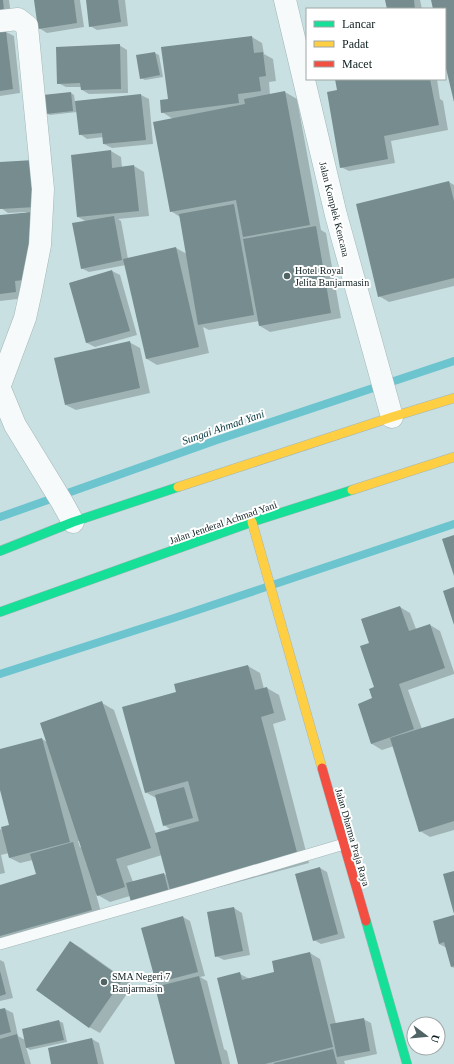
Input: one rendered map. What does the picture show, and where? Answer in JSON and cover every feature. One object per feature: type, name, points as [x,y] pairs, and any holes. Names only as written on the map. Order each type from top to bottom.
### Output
[{"type":"main road","points":[[0,551],[73,522],[454,398]]},
{"type":"main road","name":"Jalan Jenderal Achmad Yani","points":[[0,612],[252,522],[454,457]]},
{"type":"main road","name":"Jalan Dharma Praja Raya","points":[[252,522],[407,1064]]},
{"type":"street","name":"Jalan Komplek Kencana","points":[[285,0],[336,215],[392,417]]},
{"type":"street","points":[[0,22],[18,19],[27,26],[43,189],[40,245],[32,291],[25,318],[0,385]]},
{"type":"street","points":[[0,388],[7,427],[50,484],[73,522]]},
{"type":"lane","points":[[0,944],[344,844]]},
{"type":"building","points":[[0,0],[3,0],[4,11],[0,12]]},
{"type":"building","points":[[34,0],[74,0],[77,23],[38,29]]},
{"type":"building","points":[[86,0],[118,0],[121,22],[89,27]]},
{"type":"building","points":[[385,0],[414,0],[415,8],[387,8]]},
{"type":"building","points":[[431,0],[454,0],[454,102],[446,68],[446,8],[433,8]]},
{"type":"building","points":[[6,31],[13,89],[0,91],[0,32]]},
{"type":"building","points":[[252,36],[254,53],[263,52],[266,76],[259,77],[261,91],[238,94],[239,103],[161,113],[160,100],[168,99],[161,47]]},
{"type":"building","points":[[120,44],[121,89],[81,90],[80,83],[57,84],[56,47]]},
{"type":"building","points":[[155,52],[160,75],[140,79],[136,55]]},
{"type":"building","points":[[335,80],[430,80],[439,125],[384,136],[388,159],[340,168],[327,92],[337,90]]},
{"type":"building","points":[[285,91],[310,225],[243,237],[236,200],[170,212],[153,122],[245,104],[244,99]]},
{"type":"building","points":[[71,92],[73,111],[45,114],[43,95]]},
{"type":"building","points":[[141,94],[146,140],[103,144],[102,133],[79,135],[75,101]]},
{"type":"building","points":[[111,150],[112,168],[134,165],[139,211],[77,217],[71,155]]},
{"type":"building","points":[[34,160],[36,207],[0,209],[0,162]]},
{"type":"building","points":[[449,181],[454,201],[454,278],[378,297],[356,204]]},
{"type":"building","points":[[234,204],[254,315],[198,325],[179,214]]},
{"type":"building","points":[[33,212],[31,279],[15,281],[16,292],[0,294],[0,215]]},
{"type":"building","points":[[114,216],[122,260],[81,269],[72,223]]},
{"type":"building","name":"Hotel Royal Jelita Banjarmasin","points":[[316,226],[331,313],[259,326],[243,239]]},
{"type":"building","points":[[176,247],[199,347],[146,359],[123,259]]},
{"type":"building","points":[[112,270],[130,331],[86,343],[69,283]]},
{"type":"building","points":[[130,341],[140,388],[65,405],[54,358]]},
{"type":"building","points":[[454,535],[454,576],[442,539]]},
{"type":"building","points":[[454,587],[454,625],[443,591]]},
{"type":"building","points":[[400,606],[409,631],[430,624],[445,668],[399,684],[414,729],[371,744],[358,704],[372,698],[369,689],[374,687],[360,646],[369,643],[361,619]]},
{"type":"building","points":[[248,665],[255,690],[267,687],[274,713],[261,717],[298,856],[170,890],[155,833],[199,821],[188,781],[145,793],[122,707],[176,692],[174,684]]},
{"type":"building","points":[[102,701],[151,848],[116,859],[125,887],[97,896],[40,723]]},
{"type":"building","points":[[454,718],[454,821],[419,832],[390,738]]},
{"type":"building","points":[[42,738],[70,842],[9,858],[1,827],[9,825],[0,790],[0,749]]},
{"type":"building","points":[[184,787],[193,818],[163,826],[155,795]]},
{"type":"building","points":[[73,842],[92,910],[0,936],[0,885],[36,874],[30,854]]},
{"type":"building","points":[[320,867],[338,934],[313,941],[295,874]]},
{"type":"building","points":[[454,871],[454,914],[443,874]]},
{"type":"building","points":[[164,873],[169,893],[131,902],[126,883]]},
{"type":"building","points":[[234,907],[243,951],[215,957],[207,912]]},
{"type":"building","points":[[454,915],[454,966],[451,967],[444,942],[439,944],[433,921]]},
{"type":"building","points":[[183,916],[198,972],[156,983],[141,928]]},
{"type":"building","points":[[70,941],[123,979],[89,1028],[36,990]]},
{"type":"building","points":[[310,952],[333,1047],[265,1064],[238,1064],[217,978],[240,972],[242,980],[274,972],[272,961]]},
{"type":"building","points":[[0,971],[6,994],[0,996]]},
{"type":"building","points":[[199,976],[222,1064],[175,1064],[155,987]]},
{"type":"building","points":[[5,1008],[11,1032],[0,1035],[0,1009]]},
{"type":"building","points":[[364,1018],[370,1051],[337,1057],[330,1024]]},
{"type":"building","points":[[59,1020],[64,1040],[26,1048],[22,1029]]},
{"type":"building","points":[[17,1034],[25,1064],[0,1064],[0,1039]]},
{"type":"building","points":[[92,1038],[98,1064],[51,1064],[48,1048]]},
{"type":"building","points":[[333,1049],[337,1064],[274,1064],[274,1063]]},
{"type":"waterway","name":"Sungai Ahmad Yani","points":[[0,517],[217,440],[454,361]]},
{"type":"waterway","name":"Sungai Ahmad Yani","points":[[0,674],[177,617],[454,524]]},
{"type":"traffic: fast","points":[[0,551],[73,522],[178,487]]},
{"type":"traffic: fast","points":[[0,612],[252,522],[352,490]]},
{"type":"traffic: fast","points":[[366,921],[407,1064]]},
{"type":"traffic: slow","points":[[178,487],[454,398]]},
{"type":"traffic: slow","points":[[352,490],[454,457]]},
{"type":"traffic: slow","points":[[252,522],[322,768]]},
{"type":"traffic: jam","points":[[322,768],[366,921]]},
{"type":"place","name":"Hotel Royal Jelita Banjarmasin","points":[[287,276]]},
{"type":"place","name":"SMA Negeri 7 Banjarmasin","points":[[104,982]]}]
